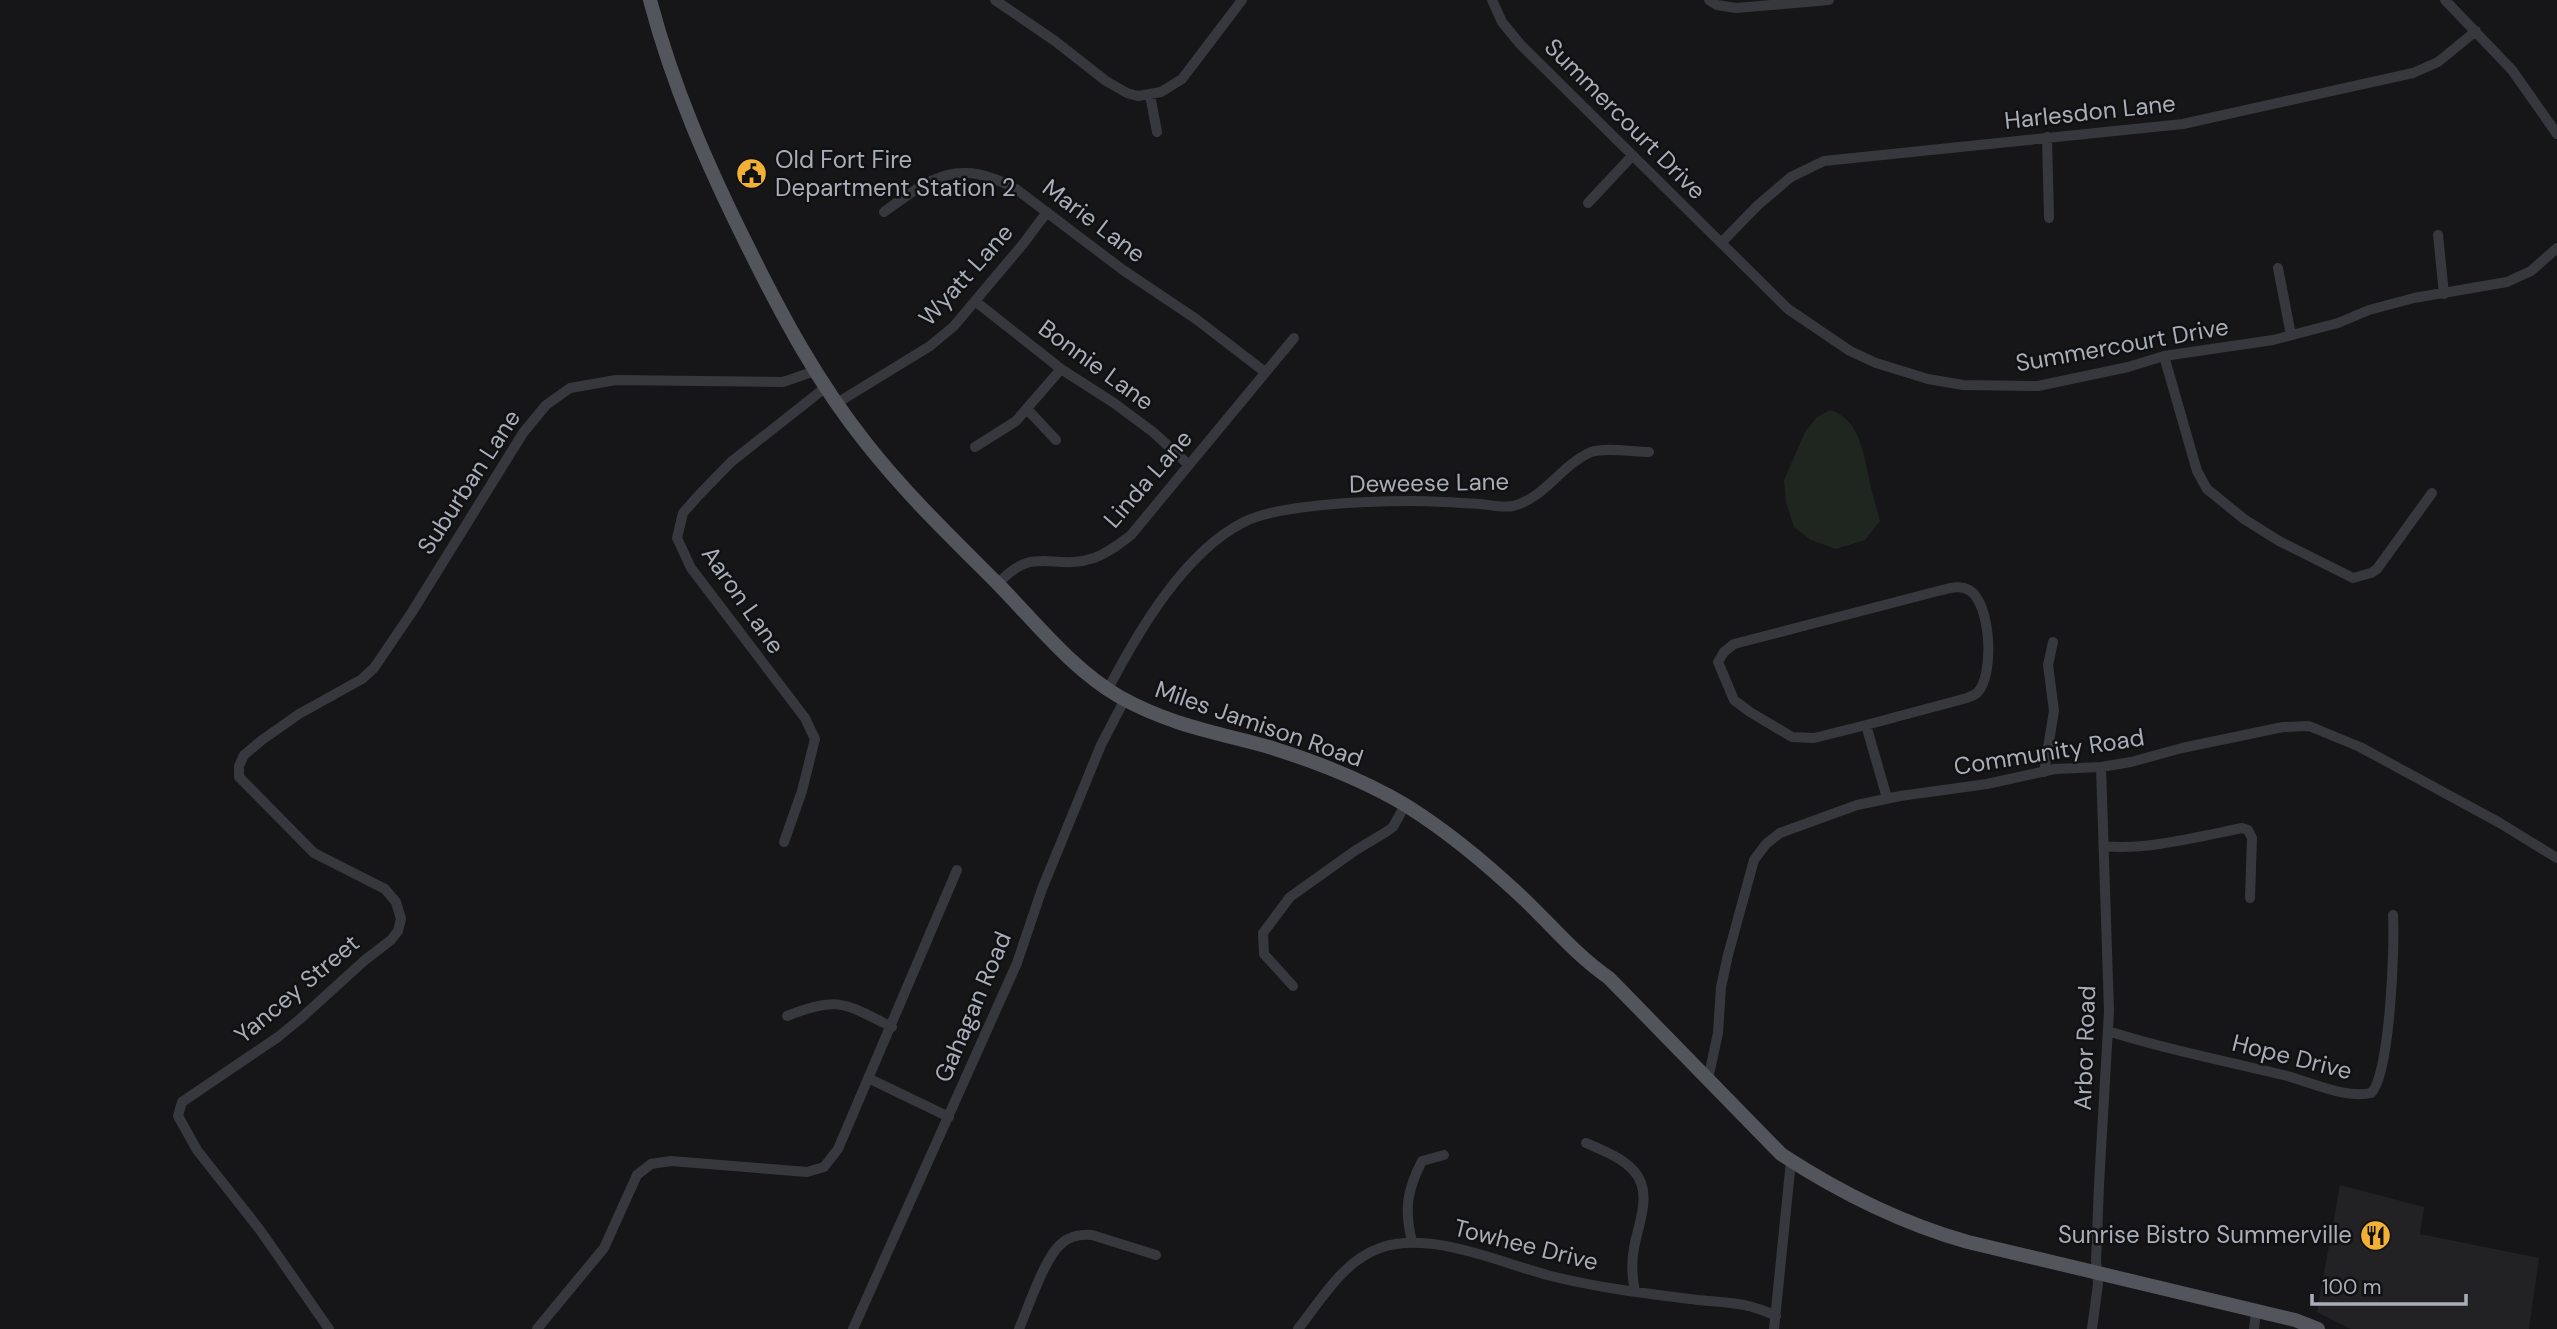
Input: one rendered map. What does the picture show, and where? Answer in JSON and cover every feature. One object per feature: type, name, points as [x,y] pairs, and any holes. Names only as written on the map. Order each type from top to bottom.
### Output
[{"type":"main road","name":"Miles Jamison Road","points":[[650,0],[670,69],[697,142],[776,305],[825,387],[868,446],[888,468],[1084,671],[1125,699],[1166,719],[1320,765],[1376,789],[1405,805],[1455,839],[1524,899],[1587,963],[1609,978],[1781,1154],[1870,1205],[1931,1231],[1992,1249],[2295,1320],[2318,1329]]},
{"type":"street","points":[[995,0],[1055,41],[1116,88],[1138,96],[1161,92],[1182,79],[1239,1]]},
{"type":"street","name":"Summercourt Drive","points":[[1492,0],[1502,22],[1520,44],[1788,309],[1850,351],[1875,363],[1928,379],[1964,385],[2038,386],[2129,367],[2164,356],[2291,335],[2338,323],[2392,304],[2507,282],[2531,271],[2557,248]]},
{"type":"street","points":[[1709,0],[1717,5],[1736,8],[1829,0]]},
{"type":"street","points":[[2445,0],[2512,70],[2557,134]]},
{"type":"street","name":"Harlesdon Lane","points":[[1721,243],[1758,205],[1791,177],[1824,161],[2183,124],[2413,73],[2438,62],[2476,31]]},
{"type":"street","points":[[1150,95],[1157,132]]},
{"type":"street","points":[[2047,137],[2049,218]]},
{"type":"street","points":[[1588,203],[1632,156]]},
{"type":"street","name":"Marie Lane","points":[[884,212],[927,182],[947,175],[967,173],[998,179],[1017,189],[1123,270],[1196,319],[1265,372]]},
{"type":"street","name":"Wyatt Lane","points":[[837,403],[930,346],[954,327],[1047,212]]},
{"type":"street","points":[[2438,235],[2444,294]]},
{"type":"street","points":[[2278,268],[2291,335]]},
{"type":"street","name":"Bonnie Lane","points":[[975,301],[1061,369],[1114,402],[1163,440],[1189,465]]},
{"type":"street","name":"Linda Lane","points":[[998,584],[1010,571],[1026,562],[1081,561],[1112,550],[1131,535],[1294,338]]},
{"type":"street","points":[[2164,356],[2197,471],[2207,489],[2244,519],[2279,541],[2353,578],[2361,577],[2376,569],[2432,493]]},
{"type":"street","points":[[975,447],[1012,425],[1061,369]]},
{"type":"street","name":"Suburban Lane","points":[[262,740],[299,714],[362,679],[374,668],[412,612],[523,433],[538,413],[562,393],[570,388],[615,380],[783,382],[815,371]]},
{"type":"street","name":"Aaron Lane","points":[[784,842],[816,739],[805,718],[691,568],[677,538],[683,513],[731,462],[825,387]]},
{"type":"street","points":[[1027,409],[1056,440]]},
{"type":"street","name":"Deweese Lane","points":[[1108,689],[1128,651],[1181,575],[1218,538],[1245,521],[1275,512],[1370,501],[1436,501],[1510,506],[1530,498],[1557,475],[1593,451],[1649,452]]},
{"type":"street","points":[[1959,587],[1968,589],[1978,597],[1988,630],[1986,673],[1978,692],[1967,698],[1866,725],[1814,738],[1792,737],[1734,700],[1718,662],[1724,652],[1734,644],[1942,590],[1959,587]]},
{"type":"street","points":[[2044,772],[2054,711],[2048,665],[2053,642]]},
{"type":"street","name":"Gahagan Road","points":[[853,1329],[1017,962],[1042,889],[1101,745],[1125,699]]},
{"type":"street","points":[[1866,725],[1886,799]]},
{"type":"street","name":"Community Road","points":[[1708,1079],[1718,1033],[1721,987],[1754,860],[1773,837],[1788,829],[1857,805],[1972,787],[2067,768],[2101,767],[2130,762],[2283,727],[2309,726],[2360,747],[2500,823],[2557,858]]},
{"type":"street","name":"Yancey Street","points":[[262,740],[244,755],[239,766],[239,776],[296,838],[314,853],[385,890],[396,902],[401,919],[398,931],[391,940],[278,1037],[182,1102],[178,1116],[197,1150],[260,1230],[328,1329]]},
{"type":"street","name":"Arbor Road","points":[[2092,1329],[2108,1031],[2101,767]]},
{"type":"street","points":[[1293,986],[1264,954],[1263,933],[1267,925],[1290,897],[1393,827],[1405,805]]},
{"type":"street","points":[[2104,846],[2119,848],[2242,828],[2248,830],[2252,838],[2250,898]]},
{"type":"street","points":[[537,1329],[604,1248],[633,1183],[643,1168],[671,1161],[815,1171],[824,1167],[834,1157],[870,1079],[957,870]]},
{"type":"street","name":"Hope Drive","points":[[2108,1031],[2349,1094],[2371,1093],[2379,1083],[2392,989],[2393,915]]},
{"type":"street","points":[[787,1016],[828,1003],[839,1003],[892,1027]]},
{"type":"street","points":[[870,1079],[949,1116]]},
{"type":"street","points":[[1586,1143],[1628,1165],[1639,1178],[1644,1192],[1632,1265],[1635,1292]]},
{"type":"street","points":[[1412,1241],[1408,1223],[1408,1194],[1412,1181],[1422,1161],[1444,1155]]},
{"type":"street","points":[[1774,1329],[1791,1161]]},
{"type":"street","points":[[1019,1329],[1053,1252],[1067,1239],[1083,1234],[1092,1235],[1156,1255]]},
{"type":"street","name":"Towhee Drive","points":[[1298,1329],[1351,1266],[1380,1247],[1412,1241],[1447,1246],[1553,1276],[1635,1292],[1752,1305],[1776,1316]]},
{"type":"street","points":[[2254,1329],[2256,1311]]},
{"type":"shaded area","points":[[1830,410],[1840,414],[1854,428],[1880,521],[1865,540],[1836,549],[1811,540],[1794,527],[1786,502],[1784,480],[1805,432],[1817,417]]},
{"type":"shaded area","points":[[2340,1185],[2424,1207],[2420,1234],[2539,1258],[2529,1329],[2351,1329],[2317,1312]]},
{"type":"place","name":"Old Fort Fire Department Station 2","points":[[752,174]]},
{"type":"place","name":"Sunrise Bistro Summerville","points":[[2375,1235]]}]
